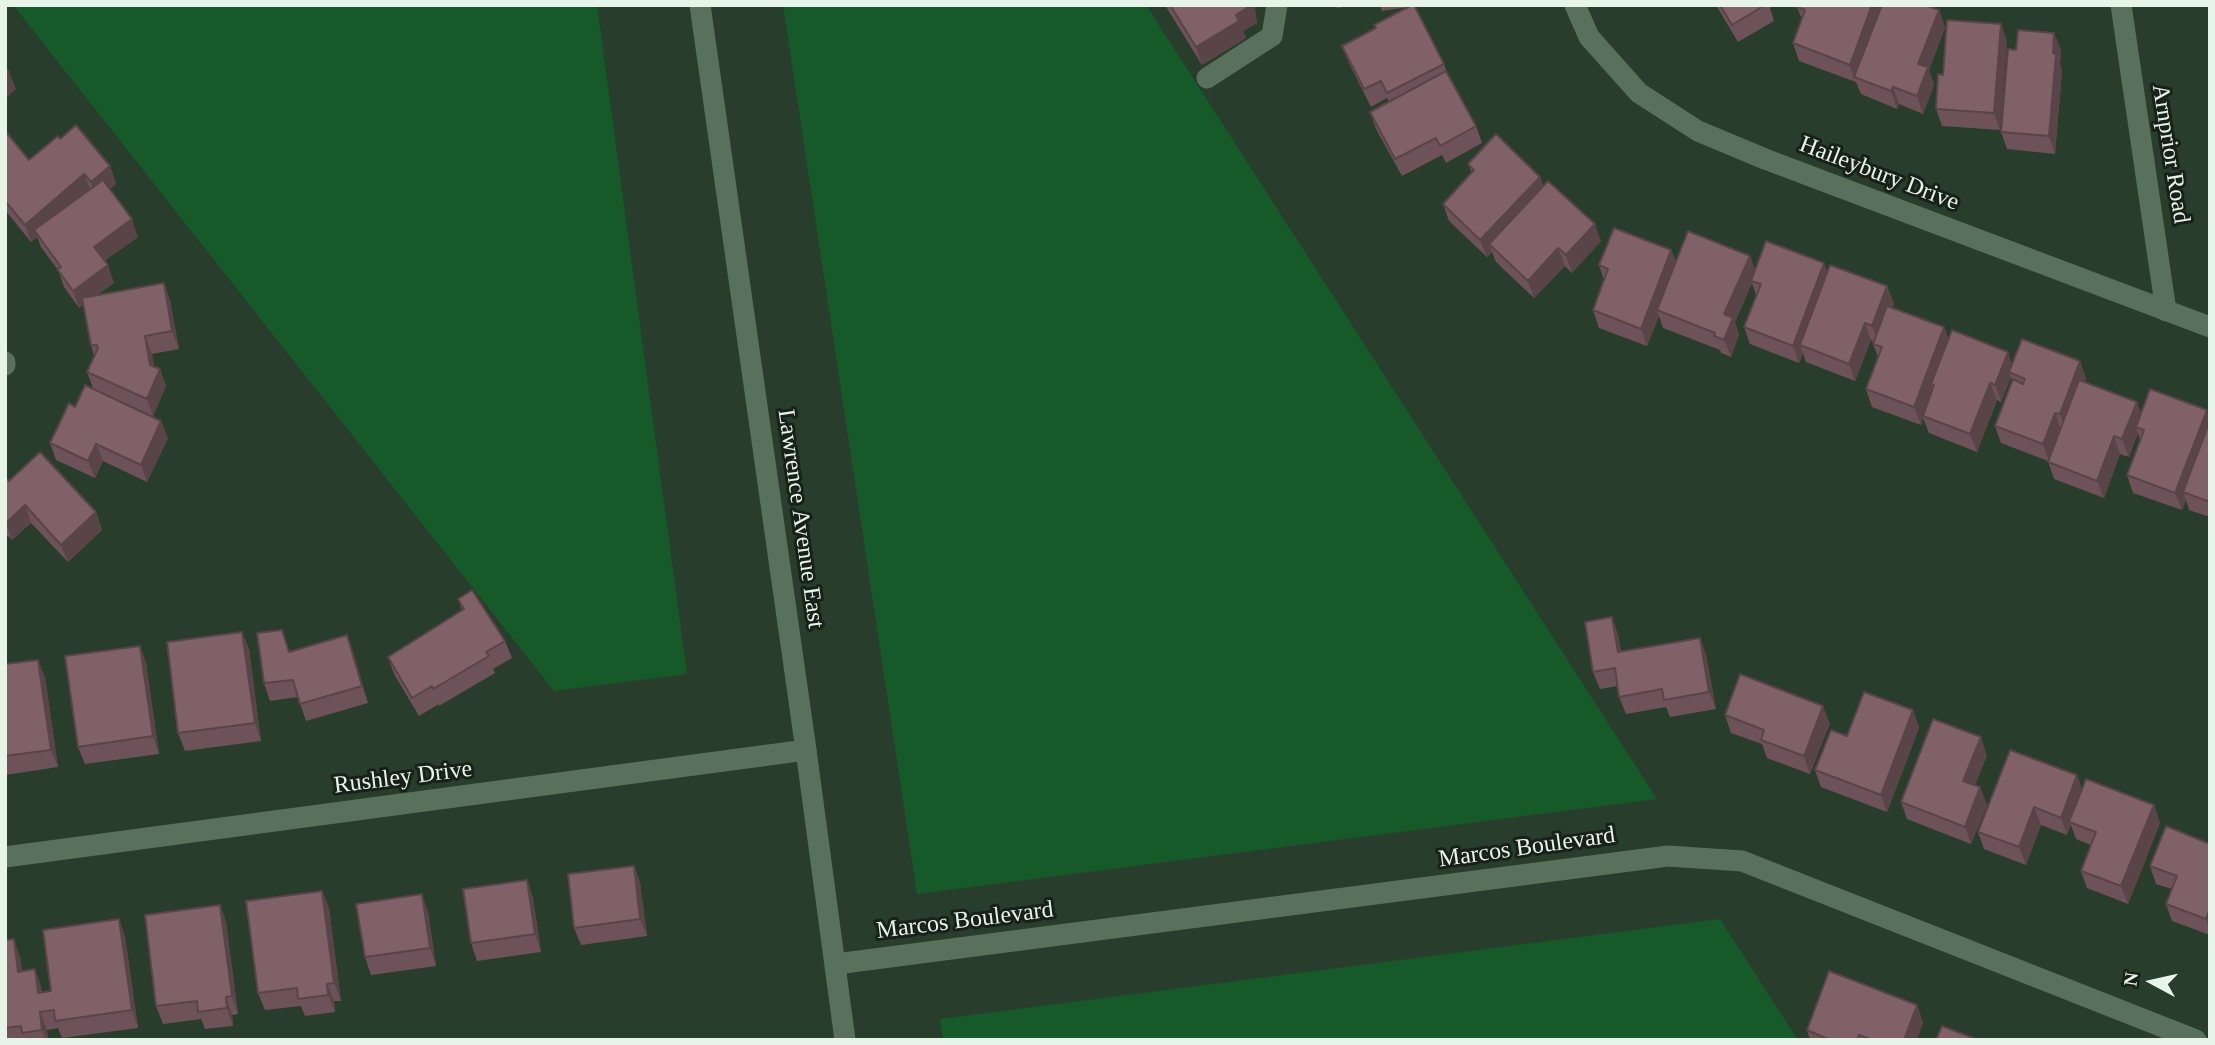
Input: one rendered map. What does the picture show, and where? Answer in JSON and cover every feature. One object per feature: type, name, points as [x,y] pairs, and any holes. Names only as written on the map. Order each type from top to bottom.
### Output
[{"type":"street","name":"Lawrence Avenue East","points":[[700,5],[845,1040]]},
{"type":"street","points":[[1207,78],[1272,36],[1276,5]]},
{"type":"street","name":"Haileybury Drive","points":[[1575,5],[1589,37],[1639,93],[1698,131],[1777,164],[2210,327]]},
{"type":"street","name":"Arnprior Road","points":[[2121,5],[2166,311]]},
{"type":"street","name":"Rushley Drive","points":[[5,856],[806,750]]},
{"type":"street","name":"Marcos Boulevard","points":[[836,964],[1668,856],[1742,861],[2196,1040]]},
{"type":"green space","points":[[13,5],[597,5],[687,674],[554,691]]},
{"type":"green space","points":[[783,5],[1146,5],[1657,799],[917,894]]},
{"type":"green space","points":[[1720,919],[1798,1040],[943,1040],[940,1019]]},
{"type":"building","points":[[1170,5],[1250,6],[1236,15],[1239,21],[1196,47]]},
{"type":"building","points":[[1412,5],[1444,64],[1387,93],[1381,81],[1364,89],[1342,46]]},
{"type":"building","points":[[1720,5],[1765,5],[1732,25]]},
{"type":"building","points":[[1872,5],[1850,65],[1793,43],[1805,10],[1797,7]]},
{"type":"building","points":[[1882,5],[1925,5],[1939,10],[1918,64],[1928,67],[1917,96],[1893,87],[1891,91],[1854,77]]},
{"type":"building","points":[[1947,20],[2001,24],[1994,113],[1936,109],[1938,74],[1943,75]]},
{"type":"building","points":[[2018,30],[2054,33],[2053,53],[2056,54],[2049,136],[2001,132],[2008,49],[2016,50]]},
{"type":"building","points":[[1446,71],[1476,126],[1440,146],[1436,138],[1395,159],[1370,112]]},
{"type":"building","points":[[76,125],[110,166],[91,182],[84,174],[25,225],[5,201],[5,133],[29,160]]},
{"type":"building","points":[[1496,134],[1540,177],[1480,240],[1443,204],[1474,170],[1468,164]]},
{"type":"building","points":[[103,180],[132,219],[94,247],[108,265],[73,291],[57,269],[61,267],[34,230]]},
{"type":"building","points":[[1548,181],[1595,224],[1566,255],[1558,248],[1528,281],[1489,244]]},
{"type":"building","points":[[1614,228],[1671,250],[1641,329],[1593,310],[1608,269],[1599,265]]},
{"type":"building","points":[[1688,231],[1750,256],[1724,314],[1733,318],[1724,340],[1714,336],[1715,333],[1657,310]]},
{"type":"building","points":[[1766,241],[1824,263],[1793,346],[1744,327],[1761,284],[1751,281]]},
{"type":"building","points":[[1830,265],[1887,286],[1872,326],[1865,323],[1849,364],[1800,345]]},
{"type":"building","points":[[164,283],[172,331],[145,336],[150,365],[160,369],[147,399],[87,372],[98,348],[97,345],[91,345],[82,298]]},
{"type":"building","points":[[1887,306],[1944,327],[1914,407],[1866,389],[1882,347],[1873,344]]},
{"type":"building","points":[[1952,330],[2008,352],[1995,385],[1990,383],[1970,434],[1923,416],[1934,385],[1931,384]]},
{"type":"building","points":[[2022,339],[2080,361],[2060,414],[2055,413],[2043,444],[1995,426],[2013,379],[2023,384],[2025,379],[2009,372]]},
{"type":"building","points":[[2079,380],[2137,402],[2122,439],[2114,436],[2097,481],[2048,462]]},
{"type":"building","points":[[85,385],[161,421],[141,465],[96,444],[88,461],[50,443],[69,403],[75,407]]},
{"type":"building","points":[[2150,389],[2207,410],[2175,493],[2127,475],[2144,430],[2136,427]]},
{"type":"building","points":[[2210,421],[2210,502],[2183,492]]},
{"type":"building","points":[[40,452],[96,512],[61,545],[25,505],[5,522],[5,477],[9,481]]},
{"type":"building","points":[[472,590],[505,641],[486,652],[489,656],[433,689],[432,686],[412,698],[388,657],[464,609],[458,599]]},
{"type":"building","points":[[1612,617],[1618,652],[1700,638],[1709,692],[1664,700],[1662,689],[1619,697],[1615,668],[1593,672],[1585,622]]},
{"type":"building","points":[[282,630],[289,652],[347,635],[362,686],[300,704],[293,680],[264,683],[257,633]]},
{"type":"building","points":[[242,632],[255,723],[178,733],[167,642]]},
{"type":"building","points":[[140,646],[153,736],[78,747],[65,656]]},
{"type":"building","points":[[38,660],[51,750],[5,756],[5,664]]},
{"type":"building","points":[[1740,674],[1823,706],[1804,756],[1761,740],[1764,730],[1725,715]]},
{"type":"building","points":[[1864,692],[1913,710],[1881,795],[1815,770],[1831,730],[1847,736]]},
{"type":"building","points":[[1933,719],[1981,737],[1963,781],[1980,787],[1965,827],[1901,802]]},
{"type":"building","points":[[2010,750],[2077,775],[2061,818],[2034,807],[2019,847],[1978,832]]},
{"type":"building","points":[[2086,779],[2154,805],[2121,886],[2081,871],[2096,832],[2069,822]]},
{"type":"building","points":[[2166,826],[2210,844],[2210,908],[2206,919],[2166,904],[2177,876],[2150,866]]},
{"type":"building","points":[[634,866],[640,919],[574,928],[568,874]]},
{"type":"building","points":[[527,880],[535,934],[471,943],[463,889]]},
{"type":"building","points":[[322,891],[334,983],[327,984],[328,995],[298,999],[297,988],[258,993],[246,901]]},
{"type":"building","points":[[422,894],[430,948],[365,957],[356,904]]},
{"type":"building","points":[[220,905],[232,996],[226,997],[227,1008],[198,1012],[197,1001],[156,1006],[145,915]]},
{"type":"building","points":[[119,919],[132,1010],[55,1021],[54,1010],[40,1012],[42,1030],[22,1033],[21,1026],[5,1028],[5,940],[14,939],[18,972],[35,969],[38,993],[51,991],[43,930]]},
{"type":"building","points":[[1829,971],[1917,1005],[1904,1040],[1872,1040],[1859,1035],[1857,1040],[1830,1040],[1807,1030]]},
{"type":"building","points":[[1942,1026],[1978,1040],[1936,1040]]}]
